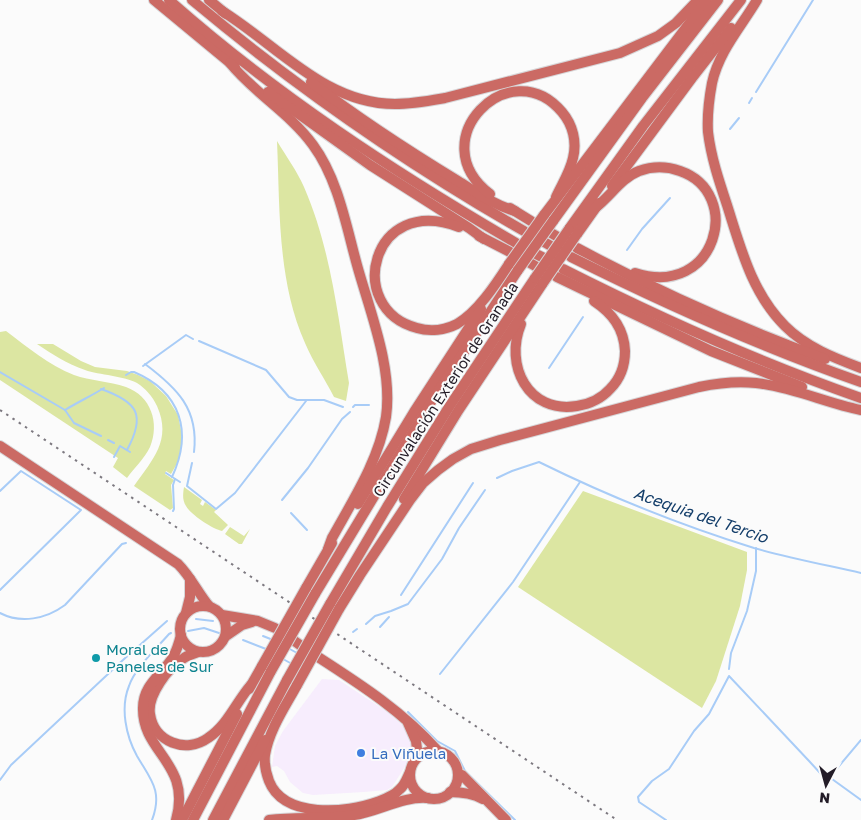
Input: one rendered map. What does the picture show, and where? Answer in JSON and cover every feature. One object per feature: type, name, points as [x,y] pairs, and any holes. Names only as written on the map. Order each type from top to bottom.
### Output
[{"type":"highway","points":[[154,0],[230,63],[355,155],[484,239]]},
{"type":"highway","points":[[169,0],[267,79],[325,122],[432,194],[516,243]]},
{"type":"highway","points":[[192,0],[263,58],[367,133],[420,169],[524,231]]},
{"type":"highway","points":[[209,0],[331,88],[351,97],[394,104],[419,103],[445,98],[620,53],[658,36],[676,23],[698,0]]},
{"type":"highway","points":[[510,252],[447,222],[427,220],[409,224],[397,230],[381,249],[375,270],[375,282],[382,303],[399,321],[409,326],[422,330],[436,330],[457,324],[468,316],[491,291],[556,197],[707,0]]},
{"type":"highway","name":"Circunvalación Exterior de Granada","points":[[193,820],[271,671],[310,591],[431,402],[518,270],[642,98],[718,0]]},
{"type":"highway","name":"Circunvalación Exterior de Granada","points":[[213,820],[335,606],[387,507],[449,407],[573,232],[643,126],[741,0]]},
{"type":"highway","points":[[573,232],[595,208],[692,78],[756,0]]},
{"type":"highway","points":[[756,0],[730,40],[713,80],[708,112],[708,131],[715,169],[747,266],[763,299],[787,328],[802,340],[861,370]]},
{"type":"highway","points":[[222,11],[275,55],[342,105],[446,173],[502,207],[515,211]]},
{"type":"highway","points":[[182,820],[251,685],[310,591],[328,549],[368,472],[383,432],[387,396],[381,351],[339,203],[324,163],[314,145],[302,132],[239,75],[230,63]]},
{"type":"highway","points":[[532,221],[487,192],[470,173],[464,152],[466,130],[479,108],[489,100],[502,94],[516,91],[530,92],[554,103],[563,113],[574,136],[573,160],[556,197]]},
{"type":"highway","points":[[595,208],[606,200],[627,178],[637,172],[660,167],[677,170],[693,178],[706,192],[713,207],[715,227],[709,249],[698,263],[684,273],[661,278],[643,276],[574,252],[645,294],[762,346],[861,382]]},
{"type":"highway","points":[[612,266],[693,305],[786,345],[861,370]]},
{"type":"highway","points":[[539,281],[516,336],[514,347],[515,359],[522,380],[539,398],[549,404],[560,407],[586,405],[607,393],[616,381],[623,366],[624,344],[617,322],[610,313],[560,273],[672,322],[819,383],[861,398]]},
{"type":"highway","points":[[578,288],[712,351],[861,410]]},
{"type":"highway","points":[[328,549],[491,291]]},
{"type":"highway","points":[[360,575],[363,565],[458,411],[532,300]]},
{"type":"highway","points":[[335,606],[360,575],[390,528],[423,483],[453,459],[472,450],[500,440],[719,383],[738,382],[776,386],[861,410]]},
{"type":"highway","points":[[0,446],[178,564],[190,578],[201,597],[209,606],[222,615],[258,621],[275,628]]},
{"type":"highway","points":[[176,820],[180,802],[180,790],[171,768],[148,734],[142,705],[155,677],[172,659],[177,650],[181,635],[181,621],[186,613],[190,598],[190,578]]},
{"type":"highway","points":[[186,613],[198,606],[209,606]]},
{"type":"highway","points":[[222,615],[227,628],[226,636],[222,643],[214,650],[198,652],[183,658],[162,680],[151,698],[150,715],[157,732],[171,743],[182,746],[201,743],[220,727],[251,685]]},
{"type":"highway","points":[[226,636],[242,625],[258,621]]},
{"type":"highway","points":[[181,635],[186,645],[198,652]]},
{"type":"highway","points":[[269,820],[355,815],[403,799],[416,797],[438,798],[450,792],[454,787],[458,774],[452,759],[438,751],[412,724],[390,705],[318,657]]},
{"type":"highway","points":[[292,682],[265,756],[267,775],[271,785],[279,795],[297,806],[329,810],[368,805],[393,795],[400,790],[418,757],[424,753],[438,751]]},
{"type":"highway","points":[[406,720],[416,741],[418,757]]},
{"type":"highway","points":[[223,820],[271,729],[277,722]]},
{"type":"highway","points":[[410,772],[412,786],[422,796],[428,798]]},
{"type":"highway","points":[[458,774],[462,775],[506,820]]},
{"type":"highway","points":[[450,792],[474,794],[485,800]]},
{"type":"shaded area","points":[[322,679],[339,680],[389,713],[409,731],[414,744],[413,754],[392,787],[387,790],[313,795],[303,793],[290,782],[284,771],[277,766],[272,767],[275,746],[283,731]]},
{"type":"green space","points":[[277,141],[304,187],[321,234],[337,308],[349,383],[346,401],[334,397],[312,357],[296,319],[289,294],[280,218]]},
{"type":"green space","points":[[6,331],[65,371],[80,377],[126,387],[142,397],[151,411],[154,429],[153,438],[148,451],[127,478],[113,467],[118,458],[0,380],[0,332]]},
{"type":"green space","points":[[37,344],[53,344],[95,367],[127,371],[138,375],[150,381],[166,396],[178,415],[181,430],[179,460],[171,474],[166,471],[165,474],[174,480],[171,485],[173,508],[170,510],[134,486],[154,458],[161,439],[161,418],[157,406],[148,393],[140,385],[132,381],[78,368]]},
{"type":"green space","points":[[184,487],[202,500],[200,504],[203,506],[205,502],[216,510],[214,512],[228,525],[222,531],[202,521],[189,510],[183,499]]},
{"type":"green space","points":[[583,491],[747,552],[747,570],[740,606],[716,681],[702,708],[518,587]]},
{"type":"green space","points":[[230,527],[244,536],[250,529],[242,544],[239,544],[225,534]]},
{"type":"waterway","points":[[756,92],[813,0]]},
{"type":"waterway","points":[[749,103],[752,98]]},
{"type":"waterway","points":[[730,129],[739,118]]},
{"type":"waterway","points":[[627,250],[642,229],[670,198]]},
{"type":"waterway","points":[[549,368],[583,317]]},
{"type":"waterway","points":[[143,366],[186,335],[193,339]]},
{"type":"waterway","points":[[199,341],[266,370],[289,397],[297,400],[324,400],[343,407]]},
{"type":"waterway","points":[[145,364],[167,382],[183,401],[193,423],[195,437],[194,452]]},
{"type":"waterway","points":[[0,372],[65,410],[74,423],[101,436]]},
{"type":"waterway","points":[[126,375],[134,372],[150,380],[172,402],[178,415],[182,429],[182,444],[172,477]]},
{"type":"waterway","points":[[65,410],[104,388]]},
{"type":"waterway","points":[[101,389],[123,399],[135,411],[137,419],[136,428],[127,450]]},
{"type":"waterway","points":[[192,463],[187,486],[216,509],[235,493],[306,401]]},
{"type":"waterway","points":[[353,407],[355,405],[369,405]]},
{"type":"waterway","points":[[282,500],[308,468],[342,419],[350,412]]},
{"type":"waterway","points":[[108,440],[114,443]]},
{"type":"waterway","points":[[114,457],[120,446],[130,452]]},
{"type":"waterway","name":"Acequia del Tercio","points":[[497,478],[539,462],[591,487],[699,530],[767,552],[861,573]]},
{"type":"waterway","points":[[0,491],[21,471],[81,510],[0,590]]},
{"type":"waterway","points":[[166,473],[180,482]]},
{"type":"waterway","points":[[173,511],[173,485],[175,479]]},
{"type":"waterway","points":[[440,674],[513,582],[580,482]]},
{"type":"waterway","points":[[401,595],[473,483]]},
{"type":"waterway","points":[[366,624],[375,616],[408,604],[442,559],[459,528],[485,490]]},
{"type":"waterway","points":[[291,513],[307,530]]},
{"type":"waterway","points":[[0,613],[25,619],[42,617],[58,610],[65,605],[122,544],[126,543]]},
{"type":"waterway","points":[[729,669],[731,653],[747,611],[756,571],[756,548]]},
{"type":"waterway","points":[[380,627],[389,617]]},
{"type":"waterway","points":[[196,619],[213,621]]},
{"type":"waterway","points":[[0,780],[11,765],[167,621]]},
{"type":"waterway","points":[[188,631],[204,628],[219,633]]},
{"type":"waterway","points":[[353,632],[357,629]]},
{"type":"waterway","points":[[152,820],[155,810],[156,793],[151,779],[130,740],[127,731],[125,703],[129,686],[136,672],[171,633]]},
{"type":"waterway","points":[[263,636],[273,640]]},
{"type":"waterway","points":[[243,640],[266,649]]},
{"type":"waterway","points":[[288,648],[297,653]]},
{"type":"waterway","points":[[283,659],[292,664]]},
{"type":"waterway","points":[[666,820],[639,802],[638,797],[652,781],[669,769],[694,731],[709,714],[729,676],[821,774],[827,777]]},
{"type":"waterway","points":[[408,712],[437,741],[455,751],[465,771],[515,820]]},
{"type":"waterway","points":[[834,772],[861,740]]},
{"type":"waterway","points":[[832,779],[861,800]]},
{"type":"railway","points":[[0,410],[617,820]]},
{"type":"place","name":"Moral de Paneles de Sur","points":[[96,658]]},
{"type":"place","name":"La Viñuela","points":[[361,753]]}]
